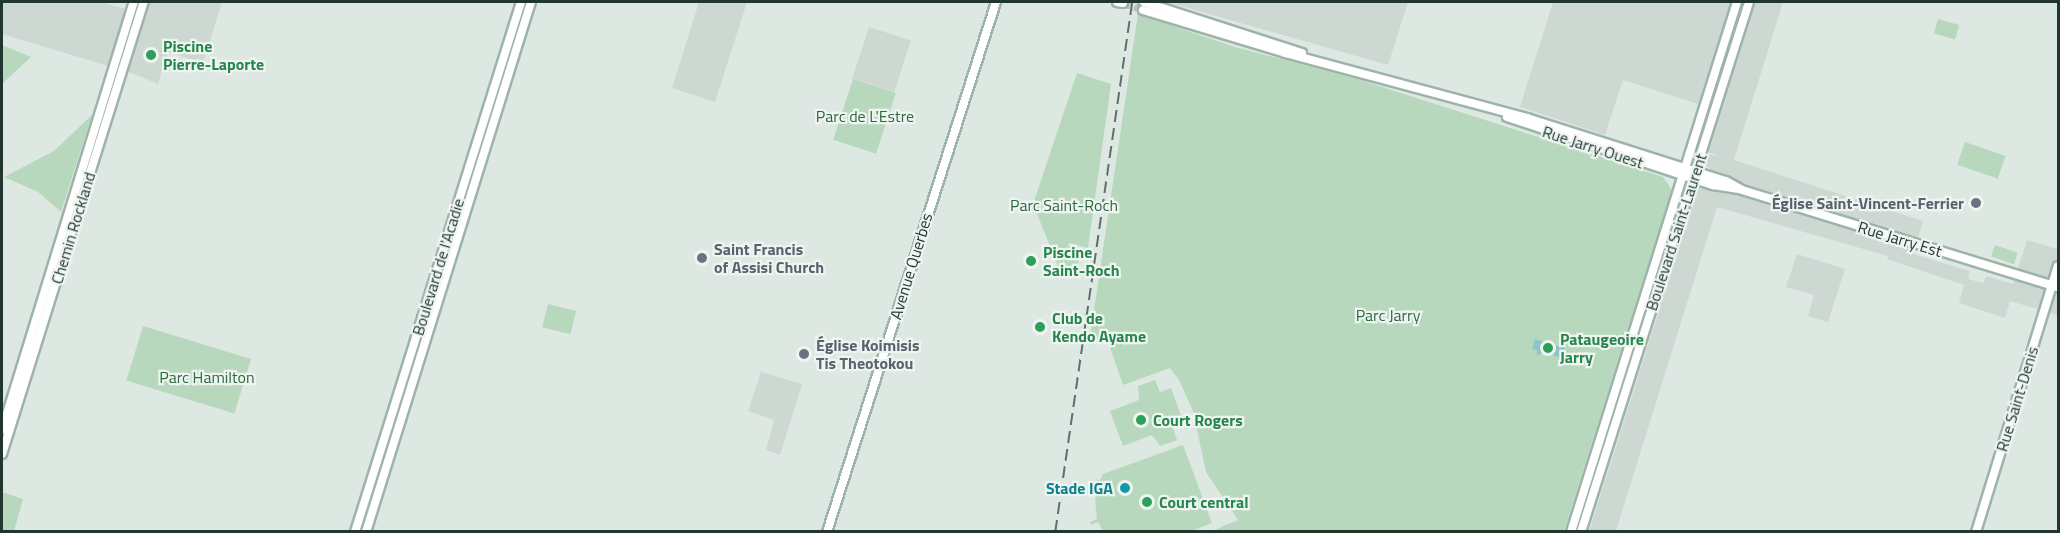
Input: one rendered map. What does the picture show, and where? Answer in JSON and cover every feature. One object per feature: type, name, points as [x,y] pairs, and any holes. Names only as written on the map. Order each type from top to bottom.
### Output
[{"type":"main road","name":"Chemin Rockland","points":[[2,429],[134,2]]},
{"type":"main road","name":"Chemin Rockland","points":[[2,454],[144,2]]},
{"type":"main road","name":"Boulevard de l'Acadie","points":[[355,531],[520,2]]},
{"type":"main road","name":"Boulevard de l'Acadie","points":[[366,531],[531,2]]},
{"type":"main road","name":"Avenue Querbes","points":[[827,531],[996,2]]},
{"type":"main road","name":"Boulevard Saint-Laurent","points":[[1570,531],[1737,2]]},
{"type":"main road","name":"Boulevard Saint-Laurent","points":[[1581,531],[1749,2]]},
{"type":"main road","name":"Rue Jarry Ouest","points":[[1144,6],[1287,46],[1315,58],[1495,111],[1525,125],[1694,175]]},
{"type":"main road","name":"Rue Jarry Est","points":[[1694,175],[2055,286]]},
{"type":"main road","name":"Rue Saint-Denis","points":[[1976,531],[2055,286],[2058,266]]},
{"type":"shaded area","points":[[2,2],[101,2],[126,9],[108,66],[2,34]]},
{"type":"shaded area","points":[[149,2],[222,2],[203,63],[168,52],[158,84],[127,71]]},
{"type":"shaded area","points":[[699,2],[747,2],[715,102],[672,88]]},
{"type":"shaded area","points":[[1167,2],[1408,2],[1388,65]]},
{"type":"shaded area","points":[[1553,2],[1731,2],[1698,104],[1623,80],[1605,135],[1520,107]]},
{"type":"shaded area","points":[[1748,2],[1783,2],[1734,160],[1923,221],[1913,254],[1970,271],[1968,279],[1983,283],[1986,276],[2013,284],[2027,240],[2058,249],[2058,315],[2010,301],[2005,318],[1959,303],[1964,285],[1887,259],[1888,256],[1717,207],[1616,531],[1589,532],[1698,187],[1705,188],[1710,168],[1704,165],[1707,154],[1719,156],[1708,152],[1755,4]]},
{"type":"shaded area","points":[[869,27],[911,41],[894,92],[852,78]]},
{"type":"shaded area","points":[[1797,254],[1845,269],[1828,322],[1808,316],[1814,295],[1786,287]]},
{"type":"shaded area","points":[[761,372],[802,384],[780,455],[766,450],[774,420],[748,411]]},
{"type":"green space","name":"Parc Jarry","points":[[1138,14],[1235,47],[1354,78],[1663,177],[1672,190],[1564,531],[1212,531],[1238,520],[1206,472],[1193,411],[1179,380],[1170,368],[1123,385],[1107,339],[1089,344]]},
{"type":"green space","points":[[1938,19],[1959,25],[1955,39],[1934,33]]},
{"type":"green space","points":[[2,45],[31,57],[2,84]]},
{"type":"green space","name":"Parc Saint-Roch","points":[[1077,73],[1111,84],[1088,248],[1069,243],[1060,271],[1033,204]]},
{"type":"green space","name":"Parc de L'Estre","points":[[853,79],[896,93],[876,154],[833,140]]},
{"type":"green space","points":[[92,115],[61,212],[38,192],[4,177],[54,151]]},
{"type":"green space","points":[[1965,142],[2006,156],[1998,179],[1957,165]]},
{"type":"green space","points":[[1069,245],[1082,249],[1075,272],[1062,268]]},
{"type":"green space","points":[[1995,245],[2018,253],[2014,264],[1991,256]]},
{"type":"green space","points":[[548,304],[576,311],[570,334],[542,327]]},
{"type":"green space","name":"Parc Hamilton","points":[[143,326],[251,359],[234,414],[126,381]]},
{"type":"green space","points":[[1155,380],[1160,392],[1171,388],[1184,424],[1173,428],[1177,440],[1160,446],[1152,435],[1123,446],[1110,411],[1139,400],[1138,386]]},
{"type":"green space","name":"Stade IGA","points":[[1183,445],[1212,523],[1189,532],[1103,531],[1098,522],[1091,525],[1090,522],[1097,519],[1095,499],[1100,485],[1096,479],[1100,480],[1103,474]]},
{"type":"green space","points":[[2,492],[23,499],[14,531],[2,531]]},
{"type":"water","name":"Pataugeoire Jarry","points":[[1535,339],[1565,348],[1562,358],[1543,352],[1537,356],[1537,350],[1532,349]]},
{"type":"tunnel","points":[[1123,3],[1143,10]]},
{"type":"railway","points":[[1055,532],[1132,2]]},
{"type":"place","name":"Piscine Pierre-Laporte","points":[[151,55]]},
{"type":"place","name":"Église Saint-Vincent-Ferrier","points":[[1976,203]]},
{"type":"place","name":"Saint Francis of Assisi Church","points":[[702,258]]},
{"type":"place","name":"Piscine Saint-Roch","points":[[1031,261]]},
{"type":"place","name":"Club de Kendo Ayame","points":[[1040,327]]},
{"type":"place","name":"Pataugeoire Jarry","points":[[1548,348]]},
{"type":"place","name":"Église Koimisis Tis Theotokou","points":[[804,354]]},
{"type":"place","name":"Court Rogers","points":[[1141,420]]},
{"type":"place","name":"Stade IGA","points":[[1125,488]]},
{"type":"place","name":"Court central","points":[[1147,502]]}]
